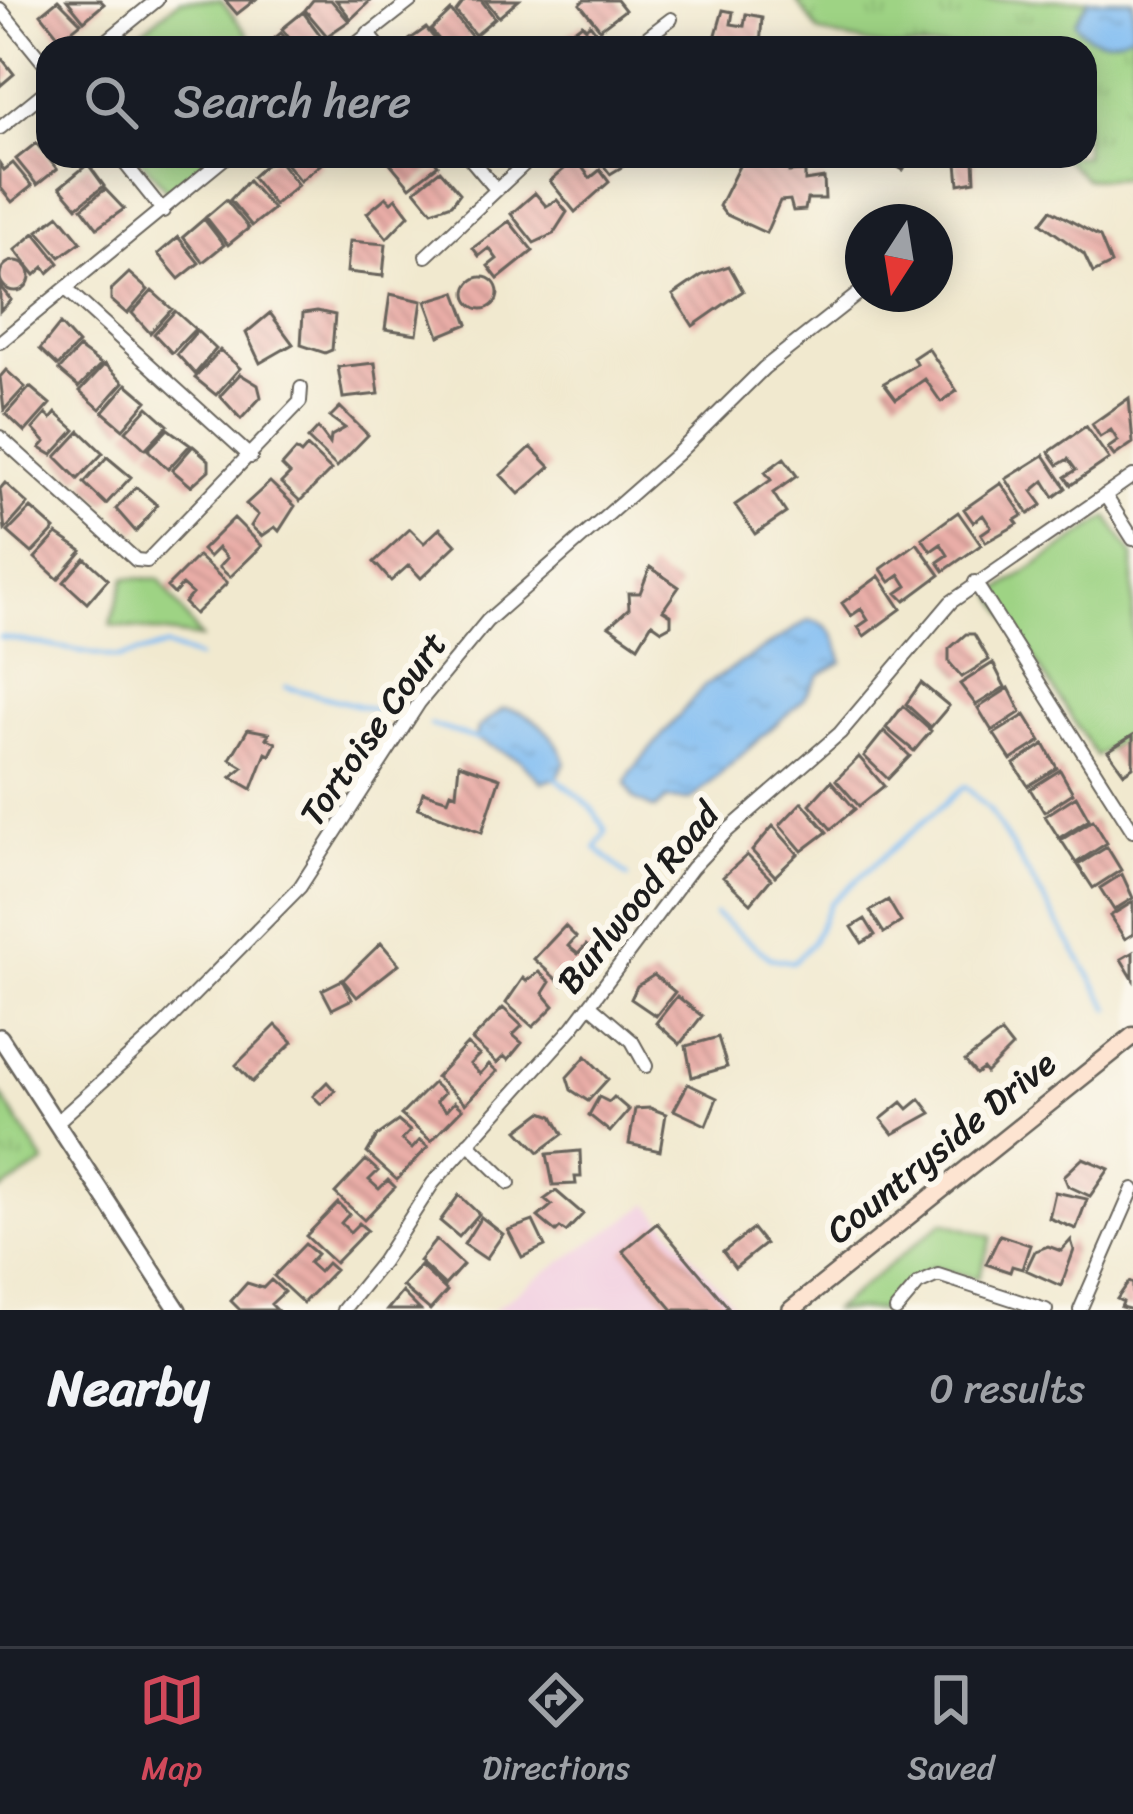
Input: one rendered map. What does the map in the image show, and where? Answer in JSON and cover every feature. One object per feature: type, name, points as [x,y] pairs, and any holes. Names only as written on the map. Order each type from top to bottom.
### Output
[{"type":"main road","name":"Countryside Drive","points":[[791,1310],[1133,1036]]},
{"type":"street","points":[[113,36],[157,0]]},
{"type":"street","points":[[365,36],[412,0]]},
{"type":"street","points":[[0,9],[36,53]]},
{"type":"street","points":[[649,36],[671,19]]},
{"type":"street","points":[[0,128],[36,99]]},
{"type":"street","points":[[129,168],[164,211]]},
{"type":"street","points":[[0,342],[213,168]]},
{"type":"street","points":[[478,168],[495,188]]},
{"type":"street","points":[[426,256],[519,168]]},
{"type":"street","points":[[66,289],[250,457]]},
{"type":"street","name":"Tortoise Court","points":[[56,1123],[155,1034],[300,887],[419,703],[487,621],[677,454],[764,368],[845,304]]},
{"type":"street","points":[[0,437],[136,560],[148,561],[300,402],[301,388]]},
{"type":"street","name":"Burlwood Road","points":[[343,1310],[382,1262],[416,1204],[590,1005],[692,868],[757,803],[841,733],[925,627],[975,582],[1133,476]]},
{"type":"street","points":[[1105,495],[1133,538]]},
{"type":"street","points":[[975,582],[1133,831]]},
{"type":"street","points":[[590,1005],[632,1041],[646,1066]]},
{"type":"street","points":[[0,1037],[178,1310]]},
{"type":"street","points":[[468,1143],[509,1183]]},
{"type":"street","points":[[1080,1310],[1133,1189]]},
{"type":"street","points":[[896,1310],[919,1284],[938,1275],[1046,1310]]},
{"type":"shaded area","points":[[649,1204],[736,1307],[492,1310],[537,1278]]},
{"type":"green space","points":[[180,0],[221,0],[249,36],[136,36]]},
{"type":"green space","points":[[796,0],[1133,0],[1133,178],[1086,179],[1074,168],[1097,168],[1097,36],[820,33]]},
{"type":"green space","points":[[148,168],[201,168],[169,193]]},
{"type":"green space","points":[[1108,517],[1133,556],[1133,733],[1096,756],[993,594]]},
{"type":"green space","points":[[125,578],[159,579],[201,638],[110,625]]},
{"type":"green space","points":[[0,1093],[45,1163],[0,1191]]},
{"type":"green space","points":[[943,1222],[992,1237],[978,1278],[931,1267],[893,1296],[888,1310],[833,1310]]},
{"type":"water","points":[[1089,0],[1133,0],[1133,32],[1117,39],[1088,36],[1075,22]]},
{"type":"water","points":[[809,620],[828,629],[842,662],[819,675],[804,699],[691,800],[667,799],[655,809],[634,799],[626,783],[631,772],[704,686]]},
{"type":"water","points":[[503,709],[533,719],[549,734],[565,762],[557,778],[542,782],[520,760],[476,739],[478,728]]},
{"type":"building","points":[[58,0],[81,23],[59,36],[41,14]]},
{"type":"building","points":[[67,0],[100,0],[104,4],[84,21]]},
{"type":"building","points":[[225,0],[255,0],[237,14]]},
{"type":"building","points":[[313,0],[331,0],[349,21],[327,36],[305,10]]},
{"type":"building","points":[[336,0],[371,0],[351,19]]},
{"type":"building","points":[[465,0],[481,0],[495,18],[475,35],[456,12]]},
{"type":"building","points":[[485,0],[519,0],[499,17]]},
{"type":"building","points":[[617,0],[625,10],[600,29],[580,4]]},
{"type":"building","points":[[723,10],[733,12],[731,24],[744,26],[746,14],[762,17],[761,36],[716,36]]},
{"type":"building","points":[[451,11],[471,36],[436,36],[431,30]]},
{"type":"building","points":[[303,12],[321,36],[288,36],[282,29]]},
{"type":"building","points":[[590,24],[599,36],[566,36]]},
{"type":"building","points":[[0,56],[14,74],[0,86]]},
{"type":"building","points":[[36,143],[36,168],[57,169],[37,185],[16,159]]},
{"type":"building","points":[[13,163],[32,186],[12,202],[0,187],[0,164],[4,170]]},
{"type":"building","points":[[83,168],[91,168],[104,186],[77,207],[60,187]]},
{"type":"building","points":[[262,168],[285,168],[298,185],[274,205],[252,177]]},
{"type":"building","points":[[290,168],[316,168],[300,181]]},
{"type":"building","points":[[394,168],[434,168],[410,187]]},
{"type":"building","points":[[565,168],[583,168],[590,178],[600,170],[609,182],[575,212],[550,181]]},
{"type":"building","points":[[738,168],[789,168],[789,172],[805,171],[805,181],[824,178],[825,199],[807,199],[805,210],[793,211],[790,200],[780,201],[766,233],[725,214],[719,206]]},
{"type":"building","points":[[957,168],[974,168],[975,181],[959,184]]},
{"type":"building","points":[[440,170],[460,193],[452,204],[432,211],[415,190]]},
{"type":"building","points":[[248,181],[273,209],[252,226],[230,200]]},
{"type":"building","points":[[105,189],[124,209],[97,228],[82,208]]},
{"type":"building","points":[[535,193],[546,206],[557,200],[567,212],[553,234],[534,243],[511,214]]},
{"type":"building","points":[[386,197],[391,202],[396,198],[409,215],[387,238],[367,213]]},
{"type":"building","points":[[226,200],[249,228],[228,245],[206,217]]},
{"type":"building","points":[[1051,210],[1100,237],[1111,264],[1093,273],[1084,254],[1041,223]]},
{"type":"building","points":[[59,215],[81,242],[60,257],[38,231]]},
{"type":"building","points":[[204,219],[224,245],[203,262],[183,237]]},
{"type":"building","points":[[509,221],[533,251],[498,279],[488,266],[497,259],[489,248],[479,256],[473,248]]},
{"type":"building","points":[[35,233],[59,263],[48,273],[44,267],[35,275],[15,250]]},
{"type":"building","points":[[178,237],[199,263],[179,279],[158,254]]},
{"type":"building","points":[[350,241],[386,244],[383,276],[347,272]]},
{"type":"building","points":[[15,261],[30,276],[15,291],[0,276]]},
{"type":"building","points":[[729,266],[743,291],[693,326],[673,295],[702,275]]},
{"type":"building","points":[[129,273],[148,290],[127,314],[111,300],[111,290]]},
{"type":"building","points":[[482,277],[493,282],[498,293],[493,304],[482,309],[471,304],[466,293],[471,282]]},
{"type":"building","points":[[0,286],[11,300],[0,311]]},
{"type":"building","points":[[152,291],[172,309],[150,333],[132,313]]},
{"type":"building","points":[[456,292],[468,324],[439,336],[426,301]]},
{"type":"building","points":[[390,294],[422,301],[417,334],[385,329]]},
{"type":"building","points":[[175,311],[195,329],[172,353],[154,334]]},
{"type":"building","points":[[270,313],[293,344],[260,363],[246,333]]},
{"type":"building","points":[[303,313],[335,315],[332,350],[325,353],[301,345]]},
{"type":"building","points":[[60,324],[78,344],[58,366],[40,349]]},
{"type":"building","points":[[197,331],[216,349],[195,374],[177,354]]},
{"type":"building","points":[[79,348],[101,364],[79,387],[59,370]]},
{"type":"building","points":[[928,348],[957,391],[941,402],[925,379],[896,399],[884,383],[917,364],[913,358]]},
{"type":"building","points":[[220,350],[240,368],[216,395],[195,378]]},
{"type":"building","points":[[375,363],[379,394],[343,398],[338,367]]},
{"type":"building","points":[[105,364],[124,382],[100,409],[80,391]]},
{"type":"building","points":[[6,370],[25,387],[4,410],[0,377]]},
{"type":"building","points":[[240,374],[258,385],[261,397],[241,419],[220,396]]},
{"type":"building","points":[[127,384],[147,401],[123,429],[103,412]]},
{"type":"building","points":[[30,387],[50,404],[25,432],[6,414]]},
{"type":"building","points":[[1129,398],[1133,443],[1114,456],[1108,448],[1118,441],[1111,430],[1100,437],[1092,424]]},
{"type":"building","points":[[148,407],[168,425],[145,449],[126,431]]},
{"type":"building","points":[[340,407],[368,435],[337,467],[308,439],[318,428],[330,444],[331,436],[345,428],[330,417]]},
{"type":"building","points":[[56,413],[75,430],[52,455],[40,448],[45,442],[33,429],[46,414],[51,419]]},
{"type":"building","points":[[1086,426],[1109,459],[1071,485],[1065,477],[1076,470],[1068,459],[1058,465],[1049,452]]},
{"type":"building","points":[[168,429],[190,445],[168,469],[148,450]]},
{"type":"building","points":[[80,431],[103,453],[78,479],[56,457]]},
{"type":"building","points":[[193,446],[209,460],[209,470],[191,486],[172,470]]},
{"type":"building","points":[[307,447],[331,470],[300,501],[281,483],[290,474],[282,466],[296,450],[301,454]]},
{"type":"building","points":[[531,447],[550,467],[519,494],[501,475]]},
{"type":"building","points":[[1044,455],[1066,488],[1054,497],[1044,481],[1032,491],[1042,505],[1029,514],[1006,479]]},
{"type":"building","points":[[107,457],[131,477],[106,504],[84,483]]},
{"type":"building","points":[[784,458],[797,476],[773,493],[786,513],[755,534],[735,505],[771,480],[765,472]]},
{"type":"building","points":[[270,482],[295,506],[279,531],[275,527],[262,536],[251,526],[258,515],[246,504]]},
{"type":"building","points":[[5,483],[28,504],[5,530],[0,489]]},
{"type":"building","points":[[1001,483],[1023,515],[1015,520],[1018,524],[986,542],[981,534],[991,527],[983,515],[973,522],[964,509]]},
{"type":"building","points":[[136,487],[157,505],[136,532],[116,509]]},
{"type":"building","points":[[31,508],[55,529],[32,553],[8,532]]},
{"type":"building","points":[[958,512],[981,545],[944,571],[938,562],[948,555],[941,544],[931,551],[922,538]]},
{"type":"building","points":[[234,518],[262,546],[230,577],[219,567],[227,558],[218,548],[209,557],[202,550]]},
{"type":"building","points":[[440,528],[456,545],[421,578],[409,565],[391,581],[374,562],[410,529],[424,543]]},
{"type":"building","points":[[57,534],[82,551],[58,579],[35,558]]},
{"type":"building","points":[[917,543],[940,575],[905,601],[897,593],[907,586],[900,575],[890,582],[881,569]]},
{"type":"building","points":[[198,556],[227,583],[195,614],[184,603],[192,594],[182,585],[174,594],[167,587]]},
{"type":"building","points":[[85,558],[108,579],[87,603],[64,582]]},
{"type":"building","points":[[650,567],[679,587],[663,610],[671,615],[671,625],[662,630],[652,623],[638,646],[609,626],[629,608],[628,593],[640,593]]},
{"type":"building","points":[[879,576],[901,609],[864,636],[858,627],[868,620],[861,609],[851,616],[842,603]]},
{"type":"building","points":[[966,634],[974,634],[989,660],[962,677],[949,662],[949,649]]},
{"type":"building","points":[[993,663],[1005,687],[976,705],[960,684]]},
{"type":"building","points":[[921,683],[949,706],[931,727],[906,704]]},
{"type":"building","points":[[1009,688],[1021,712],[992,731],[978,708]]},
{"type":"building","points":[[903,706],[931,731],[914,751],[886,728]]},
{"type":"building","points":[[1025,715],[1041,741],[1011,760],[994,734]]},
{"type":"building","points":[[248,729],[269,733],[266,738],[276,743],[270,755],[266,753],[252,789],[231,777],[243,767],[230,759]]},
{"type":"building","points":[[884,731],[910,756],[888,779],[864,756]]},
{"type":"building","points":[[1133,735],[1133,767],[1124,773],[1108,751]]},
{"type":"building","points":[[1044,744],[1057,768],[1028,786],[1014,764]]},
{"type":"building","points":[[859,757],[884,786],[859,806],[836,780]]},
{"type":"building","points":[[459,764],[500,778],[482,832],[418,808],[423,792],[448,800],[451,792],[456,794]]},
{"type":"building","points":[[1060,770],[1073,793],[1044,812],[1030,789]]},
{"type":"building","points":[[831,781],[855,809],[831,829],[810,804]]},
{"type":"building","points":[[1076,796],[1089,819],[1059,838],[1045,816]]},
{"type":"building","points":[[802,802],[827,832],[802,851],[780,825]]},
{"type":"building","points":[[1093,820],[1107,843],[1076,863],[1061,840]]},
{"type":"building","points":[[773,826],[798,854],[775,876],[752,851]]},
{"type":"building","points":[[1107,847],[1121,870],[1093,888],[1078,865]]},
{"type":"building","points":[[747,855],[771,879],[751,903],[723,877]]},
{"type":"building","points":[[1122,874],[1133,898],[1114,910],[1100,888]]},
{"type":"building","points":[[888,900],[901,922],[884,933],[870,911]]},
{"type":"building","points":[[1133,902],[1133,934],[1125,939],[1110,916]]},
{"type":"building","points":[[865,919],[875,935],[862,943],[852,927]]},
{"type":"building","points":[[565,926],[576,937],[568,946],[578,954],[586,945],[594,952],[563,985],[534,959]]},
{"type":"building","points":[[381,943],[399,964],[357,997],[343,980]]},
{"type":"building","points":[[1133,952],[1133,979],[1121,959]]},
{"type":"building","points":[[539,972],[550,982],[543,993],[554,1006],[533,1027],[506,1003],[523,978],[526,981]]},
{"type":"building","points":[[654,975],[675,992],[656,1016],[631,999],[637,986]]},
{"type":"building","points":[[342,980],[352,999],[332,1009],[322,990]]},
{"type":"building","points":[[677,996],[702,1016],[680,1044],[656,1023]]},
{"type":"building","points":[[503,1008],[522,1026],[513,1035],[522,1043],[508,1060],[504,1056],[497,1063],[472,1040]]},
{"type":"building","points":[[276,1025],[293,1042],[252,1082],[236,1065]]},
{"type":"building","points":[[1001,1033],[1012,1047],[986,1073],[983,1069],[976,1074],[965,1061]]},
{"type":"building","points":[[718,1037],[727,1067],[692,1077],[686,1046]]},
{"type":"building","points":[[467,1044],[479,1055],[470,1064],[480,1074],[489,1064],[497,1071],[465,1104],[436,1077]]},
{"type":"building","points":[[586,1056],[608,1079],[588,1101],[571,1090],[567,1077]]},
{"type":"building","points":[[327,1082],[335,1091],[321,1104],[313,1096]]},
{"type":"building","points":[[433,1083],[444,1093],[436,1102],[446,1111],[454,1102],[462,1109],[431,1141],[401,1115]]},
{"type":"building","points":[[688,1084],[717,1098],[706,1125],[674,1110]]},
{"type":"building","points":[[599,1097],[609,1102],[614,1097],[629,1110],[610,1132],[589,1115]]},
{"type":"building","points":[[920,1099],[931,1113],[893,1134],[881,1119],[902,1102],[908,1109]]},
{"type":"building","points":[[635,1109],[666,1114],[660,1151],[629,1144]]},
{"type":"building","points":[[542,1112],[553,1116],[563,1134],[539,1152],[518,1130]]},
{"type":"building","points":[[398,1121],[410,1131],[402,1140],[412,1149],[420,1140],[428,1147],[397,1180],[367,1153],[377,1136]]},
{"type":"building","points":[[580,1151],[581,1177],[575,1177],[576,1184],[553,1185],[547,1154]]},
{"type":"building","points":[[1083,1158],[1109,1169],[1090,1196],[1068,1186],[1064,1176]]},
{"type":"building","points":[[366,1160],[378,1171],[369,1180],[379,1189],[388,1180],[395,1187],[364,1220],[335,1193]]},
{"type":"building","points":[[556,1191],[583,1214],[566,1232],[560,1228],[556,1232],[538,1217],[552,1205],[545,1199]]},
{"type":"building","points":[[1055,1192],[1087,1199],[1076,1229],[1049,1218]]},
{"type":"building","points":[[459,1195],[479,1214],[459,1237],[440,1221]]},
{"type":"building","points":[[338,1203],[349,1214],[341,1223],[350,1232],[359,1223],[367,1230],[335,1263],[306,1236]]},
{"type":"building","points":[[481,1217],[503,1234],[486,1259],[464,1244]]},
{"type":"building","points":[[533,1221],[545,1246],[522,1257],[508,1230]]},
{"type":"building","points":[[657,1223],[728,1307],[673,1310],[623,1251]]},
{"type":"building","points":[[753,1229],[765,1244],[735,1268],[723,1252]]},
{"type":"building","points":[[1000,1235],[1030,1245],[1022,1269],[1012,1266],[1010,1272],[986,1264]]},
{"type":"building","points":[[436,1240],[463,1265],[445,1285],[419,1261]]},
{"type":"building","points":[[1071,1240],[1074,1250],[1061,1286],[1026,1270],[1035,1251],[1048,1246],[1061,1251]]},
{"type":"building","points":[[305,1244],[317,1254],[309,1263],[319,1272],[327,1263],[335,1270],[303,1303],[274,1276]]},
{"type":"building","points":[[420,1266],[447,1291],[430,1310],[402,1286]]},
{"type":"building","points":[[271,1280],[284,1292],[271,1304],[277,1310],[240,1310],[231,1301],[247,1283],[263,1288]]},
{"type":"building","points":[[1129,1282],[1133,1284],[1133,1310],[1121,1307],[1123,1302],[1117,1299]]},
{"type":"building","points":[[402,1292],[420,1310],[387,1310]]},
{"type":"waterway","points":[[0,637],[119,658],[166,646],[198,658]]},
{"type":"waterway","points":[[286,687],[395,715]]},
{"type":"waterway","points":[[431,725],[477,739]]},
{"type":"waterway","points":[[553,775],[592,808],[606,831],[596,848],[628,877]]},
{"type":"waterway","points":[[715,914],[770,958],[793,962],[812,943],[830,903],[965,786],[989,809],[1110,1009]]}]
